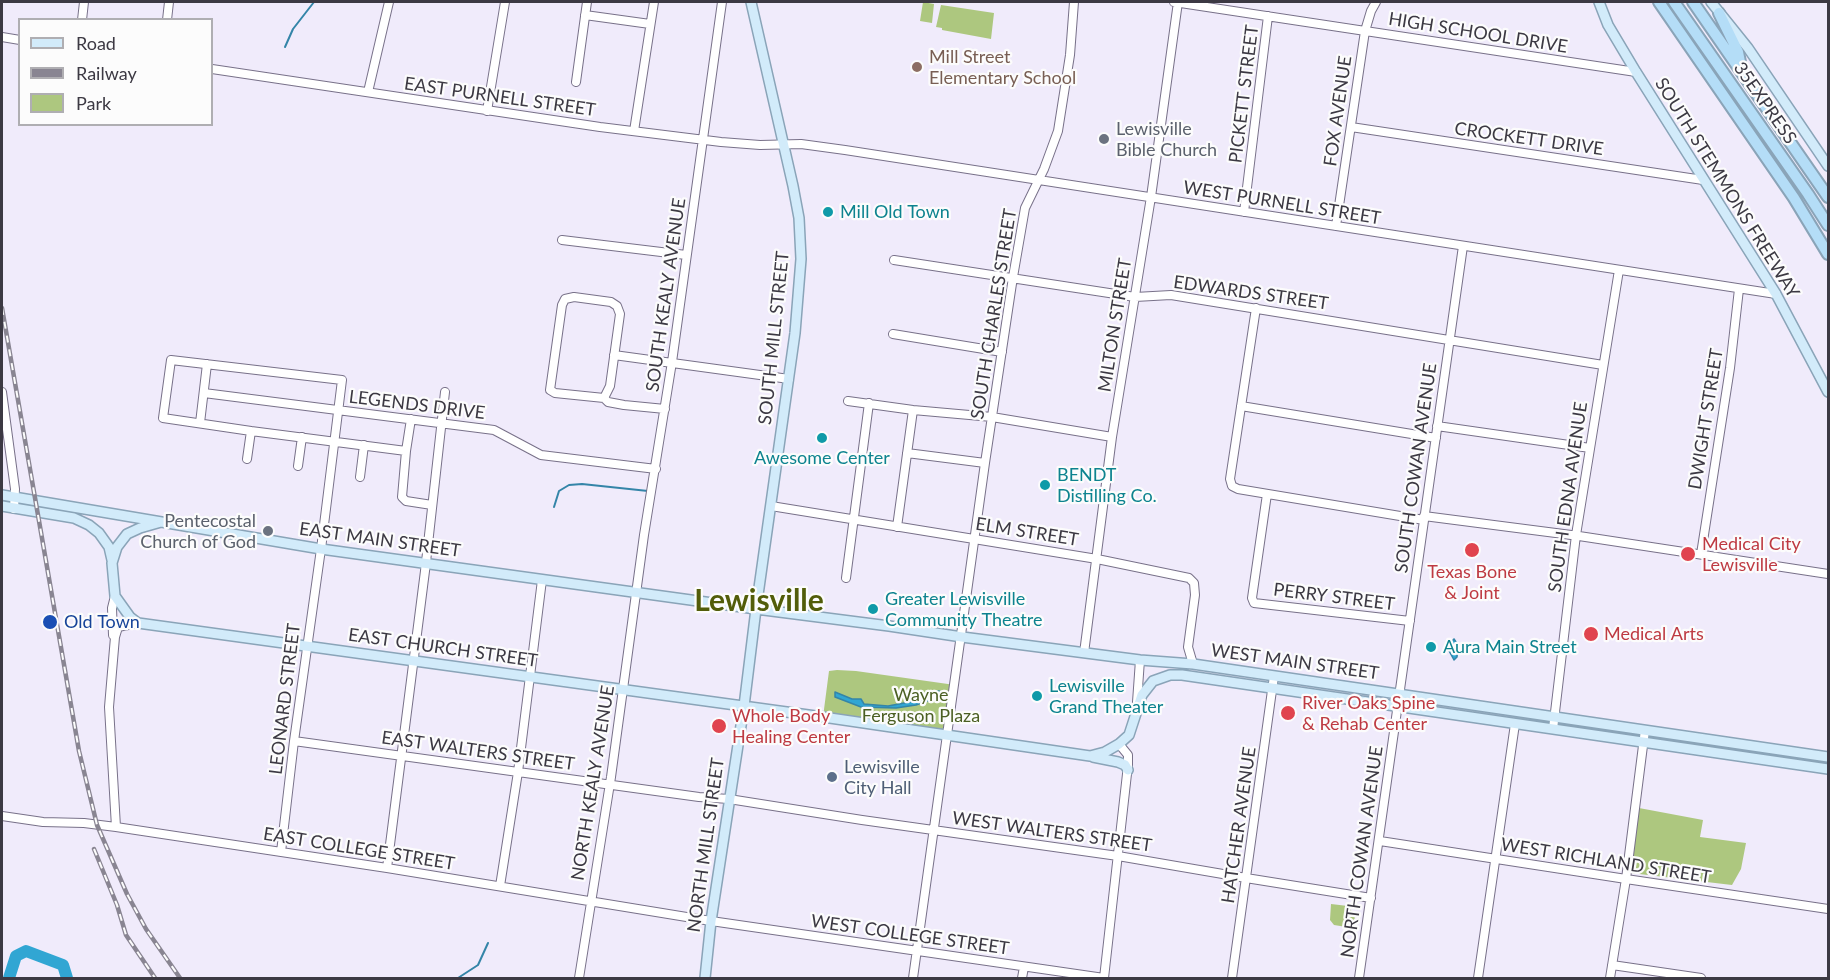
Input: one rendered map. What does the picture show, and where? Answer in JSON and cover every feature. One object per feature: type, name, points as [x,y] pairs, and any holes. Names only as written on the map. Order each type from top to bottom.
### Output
[{"type":"highway","points":[[1659,2],[1794,198],[1828,254]]},
{"type":"highway","name":"35EXPRESS","points":[[1674,2],[1809,194],[1828,225]]},
{"type":"highway","points":[[1693,2],[1828,197]]},
{"type":"highway","points":[[1719,12],[1738,52],[1742,71]]},
{"type":"main road","name":"SOUTH MILL STREET","points":[[751,2],[784,144],[799,218],[801,243],[797,316],[756,609]]},
{"type":"main road","name":"SOUTH STEMMONS FREEWAY","points":[[1599,2],[1608,25],[1636,72],[1776,294],[1828,392]]},
{"type":"main road","points":[[1711,2],[1748,48],[1828,166]]},
{"type":"main road","name":"EAST MAIN STREET","points":[[2,495],[321,549],[756,609]]},
{"type":"main road","points":[[2,506],[74,518],[99,533],[108,547],[115,596],[130,618],[138,622]]},
{"type":"main road","points":[[112,563],[117,547],[127,534],[161,522]]},
{"type":"main road","name":"WEST MAIN STREET","points":[[756,609],[1084,653],[1193,664],[1828,757]]},
{"type":"main road","name":"NORTH MILL STREET","points":[[705,978],[711,921],[744,706],[756,609]]},
{"type":"main road","name":"EAST CHURCH STREET","points":[[138,622],[1090,756],[1118,762],[1125,765],[1128,770]]},
{"type":"main road","name":"WEST MAIN STREET","points":[[1136,715],[1142,696],[1153,681],[1170,675],[1182,675],[1828,769]]},
{"type":"main road","points":[[1090,756],[1105,752],[1119,744],[1129,735],[1136,715]]},
{"type":"street","points":[[82,18],[84,2]]},
{"type":"street","points":[[167,18],[169,2]]},
{"type":"street","points":[[368,92],[389,2]]},
{"type":"street","points":[[487,111],[505,2]]},
{"type":"street","points":[[576,82],[587,2]]},
{"type":"street","points":[[634,131],[654,2]]},
{"type":"street","name":"SOUTH KEALY AVENUE","points":[[635,592],[672,362],[722,2]]},
{"type":"street","name":"SOUTH CHARLES STREET","points":[[914,978],[933,830],[1013,277],[1025,208],[1044,169],[1058,131],[1070,55],[1074,2]]},
{"type":"street","name":"HIGH SCHOOL DRIVE","points":[[1176,2],[1636,72]]},
{"type":"street","name":"MILTON STREET","points":[[1084,653],[1113,437],[1151,197],[1176,2]]},
{"type":"street","name":"FOX AVENUE","points":[[1336,226],[1366,21],[1376,2]]},
{"type":"street","points":[[585,15],[650,24]]},
{"type":"street","name":"PICKETT STREET","points":[[1244,212],[1268,16]]},
{"type":"street","points":[[2,36],[18,40]]},
{"type":"street","name":"EAST PURNELL STREET","points":[[213,69],[634,131],[760,145],[784,144]]},
{"type":"street","name":"CROCKETT DRIVE","points":[[1351,127],[1703,180]]},
{"type":"street","name":"WEST PURNELL STREET","points":[[784,144],[845,150],[1038,179],[1776,294]]},
{"type":"street","points":[[561,240],[686,255]]},
{"type":"street","name":"SOUTH COWAN AVENUE","points":[[1400,694],[1463,246]]},
{"type":"street","name":"EDWARDS STREET","points":[[894,260],[1135,297],[1171,295],[1603,364]]},
{"type":"street","name":"SOUTH EDNA AVENUE","points":[[1553,729],[1575,535],[1618,270]]},
{"type":"street","name":"DWIGHT STREET","points":[[1701,554],[1730,368],[1739,289]]},
{"type":"street","points":[[604,399],[610,386],[620,314],[617,306],[611,302],[574,297],[565,299],[562,305],[550,390],[555,393],[604,399],[624,405],[665,409]]},
{"type":"street","points":[[1256,308],[1230,479],[1232,486],[1238,489],[1424,518],[1575,535],[1828,574]]},
{"type":"street","points":[[893,334],[1002,352]]},
{"type":"street","points":[[614,355],[789,379]]},
{"type":"street","points":[[200,423],[207,364],[171,360],[163,418],[406,451]]},
{"type":"street","name":"LEONARD STREET","points":[[207,364],[342,380],[281,852]]},
{"type":"street","points":[[2,392],[15,489],[14,509]]},
{"type":"street","points":[[387,868],[445,392]]},
{"type":"street","name":"LEGENDS DRIVE","points":[[204,393],[494,430],[541,455],[656,469]]},
{"type":"street","points":[[848,400],[913,410],[992,417],[1113,437]]},
{"type":"street","points":[[846,578],[870,403]]},
{"type":"street","points":[[1241,406],[1436,438]]},
{"type":"street","points":[[897,527],[913,410]]},
{"type":"street","points":[[411,420],[402,497],[406,501],[432,505]]},
{"type":"street","points":[[1437,426],[1590,448]]},
{"type":"street","points":[[247,459],[251,431]]},
{"type":"street","points":[[298,466],[302,437]]},
{"type":"street","points":[[360,477],[364,445]]},
{"type":"street","points":[[907,453],[985,463]]},
{"type":"street","name":"PERRY STREET","points":[[1267,494],[1252,598],[1254,603],[1410,621]]},
{"type":"street","name":"ELM STREET","points":[[771,506],[1097,559],[1189,578],[1194,583],[1195,595],[1188,647],[1193,664]]},
{"type":"street","points":[[500,886],[518,772],[542,580]]},
{"type":"street","name":"NORTH KEALY AVENUE","points":[[579,978],[623,690],[635,592]]},
{"type":"street","points":[[115,596],[112,608],[114,645],[109,707],[116,827]]},
{"type":"street","points":[[114,645],[118,627],[138,622]]},
{"type":"street","points":[[1136,715],[1140,660]]},
{"type":"street","name":"HATCHER AVENUE","points":[[1232,978],[1274,676]]},
{"type":"street","name":"NORTH COWAN AVENUE","points":[[1359,978],[1400,694]]},
{"type":"street","points":[[1478,978],[1515,724]]},
{"type":"street","points":[[1610,978],[1626,879],[1645,730]]},
{"type":"street","name":"EAST WALTERS STREET","points":[[294,741],[609,785],[729,799]]},
{"type":"street","points":[[1104,978],[1128,770],[1128,755],[1119,744]]},
{"type":"street","name":"WEST WALTERS STREET","points":[[729,799],[1118,856],[1371,898]]},
{"type":"street","name":"EAST COLLEGE STREET","points":[[2,816],[43,822],[84,823],[116,827],[711,921]]},
{"type":"street","name":"WEST RICHLAND STREET","points":[[1380,841],[1828,909]]},
{"type":"street","name":"WEST COLLEGE STREET","points":[[711,921],[1104,978]]},
{"type":"street","points":[[1612,965],[1701,978]]},
{"type":"street","points":[[1022,978],[1024,967]]},
{"type":"green space","points":[[923,2],[934,4],[932,23],[920,21]]},
{"type":"green space","points":[[941,5],[994,13],[991,39],[936,27]]},
{"type":"green space","name":"Wayne Ferguson Plaza","points":[[837,670],[955,685],[948,735],[823,717],[829,671]]},
{"type":"green space","points":[[1639,808],[1703,820],[1700,837],[1746,843],[1741,869],[1732,885],[1631,873]]},
{"type":"green space","points":[[1331,904],[1348,906],[1355,916],[1353,928],[1334,925],[1330,920]]},
{"type":"water","points":[[1454,639],[1458,645],[1457,657],[1454,660],[1448,649]]},
{"type":"water","points":[[938,691],[943,692],[942,696],[916,705],[896,708],[861,707],[835,697],[835,692],[852,699],[861,699],[864,704],[888,706],[915,701]]},
{"type":"waterway","points":[[285,47],[293,29],[314,2]]},
{"type":"waterway","points":[[554,507],[559,491],[569,485],[582,484],[648,491]]},
{"type":"waterway","points":[[458,978],[478,965],[488,943]]},
{"type":"waterway","points":[[9,978],[16,956],[26,951],[63,965],[67,978]]},
{"type":"railway","points":[[2,308],[79,751],[97,825],[127,894],[146,929],[180,978]]},
{"type":"railway","points":[[94,849],[117,905],[126,935],[155,978]]},
{"type":"place","name":"Mill Street Elementary School","points":[[917,67]]},
{"type":"place","name":"Lewisville Bible Church","points":[[1104,139]]},
{"type":"place","name":"Mill Old Town","points":[[828,212]]},
{"type":"place","name":"Awesome Center","points":[[822,438]]},
{"type":"place","name":"BENDT Distilling Co.","points":[[1045,485]]},
{"type":"place","name":"Pentecostal Church of God","points":[[268,531]]},
{"type":"place","name":"Texas Bone & Joint","points":[[1472,550]]},
{"type":"place","name":"Medical City Lewisville","points":[[1688,554]]},
{"type":"place","name":"Greater Lewisville Community Theatre","points":[[873,609]]},
{"type":"place","name":"Old Town","points":[[50,622]]},
{"type":"place","name":"Medical Arts","points":[[1591,634]]},
{"type":"place","name":"Aura Main Street","points":[[1431,647]]},
{"type":"place","name":"Lewisville Grand Theater","points":[[1037,696]]},
{"type":"place","name":"River Oaks Spine & Rehab Center","points":[[1288,713]]},
{"type":"place","name":"Whole Body Healing Center","points":[[719,726]]},
{"type":"place","name":"Lewisville City Hall","points":[[832,777]]},
{"type":"district","name":"Lewisville","points":[[759,601]]}]
